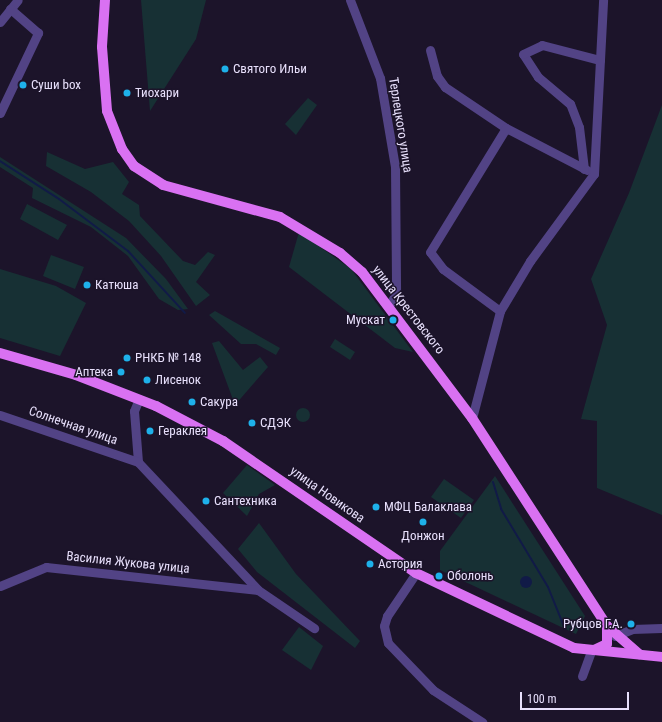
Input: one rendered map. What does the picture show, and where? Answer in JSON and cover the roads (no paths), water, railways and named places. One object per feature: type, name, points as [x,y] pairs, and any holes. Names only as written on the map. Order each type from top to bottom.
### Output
[{"type":"main road","name":"улица Крестовского","points":[[105,0],[102,47],[107,111],[122,149],[134,166],[163,185],[280,217],[340,253],[362,272],[389,305],[472,418],[607,626],[615,636],[639,654]]},
{"type":"main road","name":"улица Новикова","points":[[0,353],[76,375],[139,399],[223,441],[416,573],[574,648],[591,651],[662,657]]},
{"type":"main road","points":[[591,651],[607,644],[607,626]]},
{"type":"street","points":[[0,22],[18,0]]},
{"type":"street","name":"Терлецкого улица","points":[[350,0],[380,78],[395,167],[396,294],[389,305]]},
{"type":"street","points":[[472,418],[500,311],[530,261],[594,174],[602,0]]},
{"type":"street","points":[[0,113],[38,33],[10,9]]},
{"type":"street","points":[[584,169],[579,127],[570,104],[538,77],[523,54],[542,45],[600,60]]},
{"type":"street","points":[[430,50],[437,76],[445,86],[506,128],[594,174]]},
{"type":"street","points":[[500,311],[443,268],[430,252],[506,128]]},
{"type":"street","points":[[139,399],[134,412],[138,462],[258,590],[314,628]]},
{"type":"street","name":"Солнечная улица","points":[[0,414],[138,462]]},
{"type":"street","name":"Василия Жукова улица","points":[[0,586],[46,567],[258,590]]},
{"type":"street","points":[[416,573],[387,616],[384,626],[388,643],[433,690],[482,722]]},
{"type":"street","points":[[615,636],[632,629],[662,628]]},
{"type":"street","points":[[582,676],[591,651]]},
{"type":"waterway","points":[[0,161],[59,199],[128,251],[185,313]]},
{"type":"waterway","points":[[493,482],[501,509],[548,587],[565,629]]},
{"type":"place","name":"Святого Ильи","points":[[225,69]]},
{"type":"place","name":"Суши box","points":[[23,85]]},
{"type":"place","name":"Тиохари","points":[[127,93]]},
{"type":"place","name":"Катюша","points":[[87,285]]},
{"type":"place","name":"Мускат","points":[[393,320]]},
{"type":"place","name":"РНКБ № 148","points":[[127,358]]},
{"type":"place","name":"Аптека","points":[[121,372]]},
{"type":"place","name":"Лисенок","points":[[147,380]]},
{"type":"place","name":"Сакура","points":[[192,402]]},
{"type":"place","name":"СДЭК","points":[[252,423]]},
{"type":"place","name":"Гераклея","points":[[150,431]]},
{"type":"place","name":"Сантехника","points":[[206,501]]},
{"type":"place","name":"МФЦ Балаклава","points":[[376,507]]},
{"type":"place","name":"Донжон","points":[[423,522]]},
{"type":"place","name":"Астория","points":[[370,564]]},
{"type":"place","name":"Оболонь","points":[[439,576]]},
{"type":"place","name":"Рубцов Г.А.","points":[[631,624]]}]
